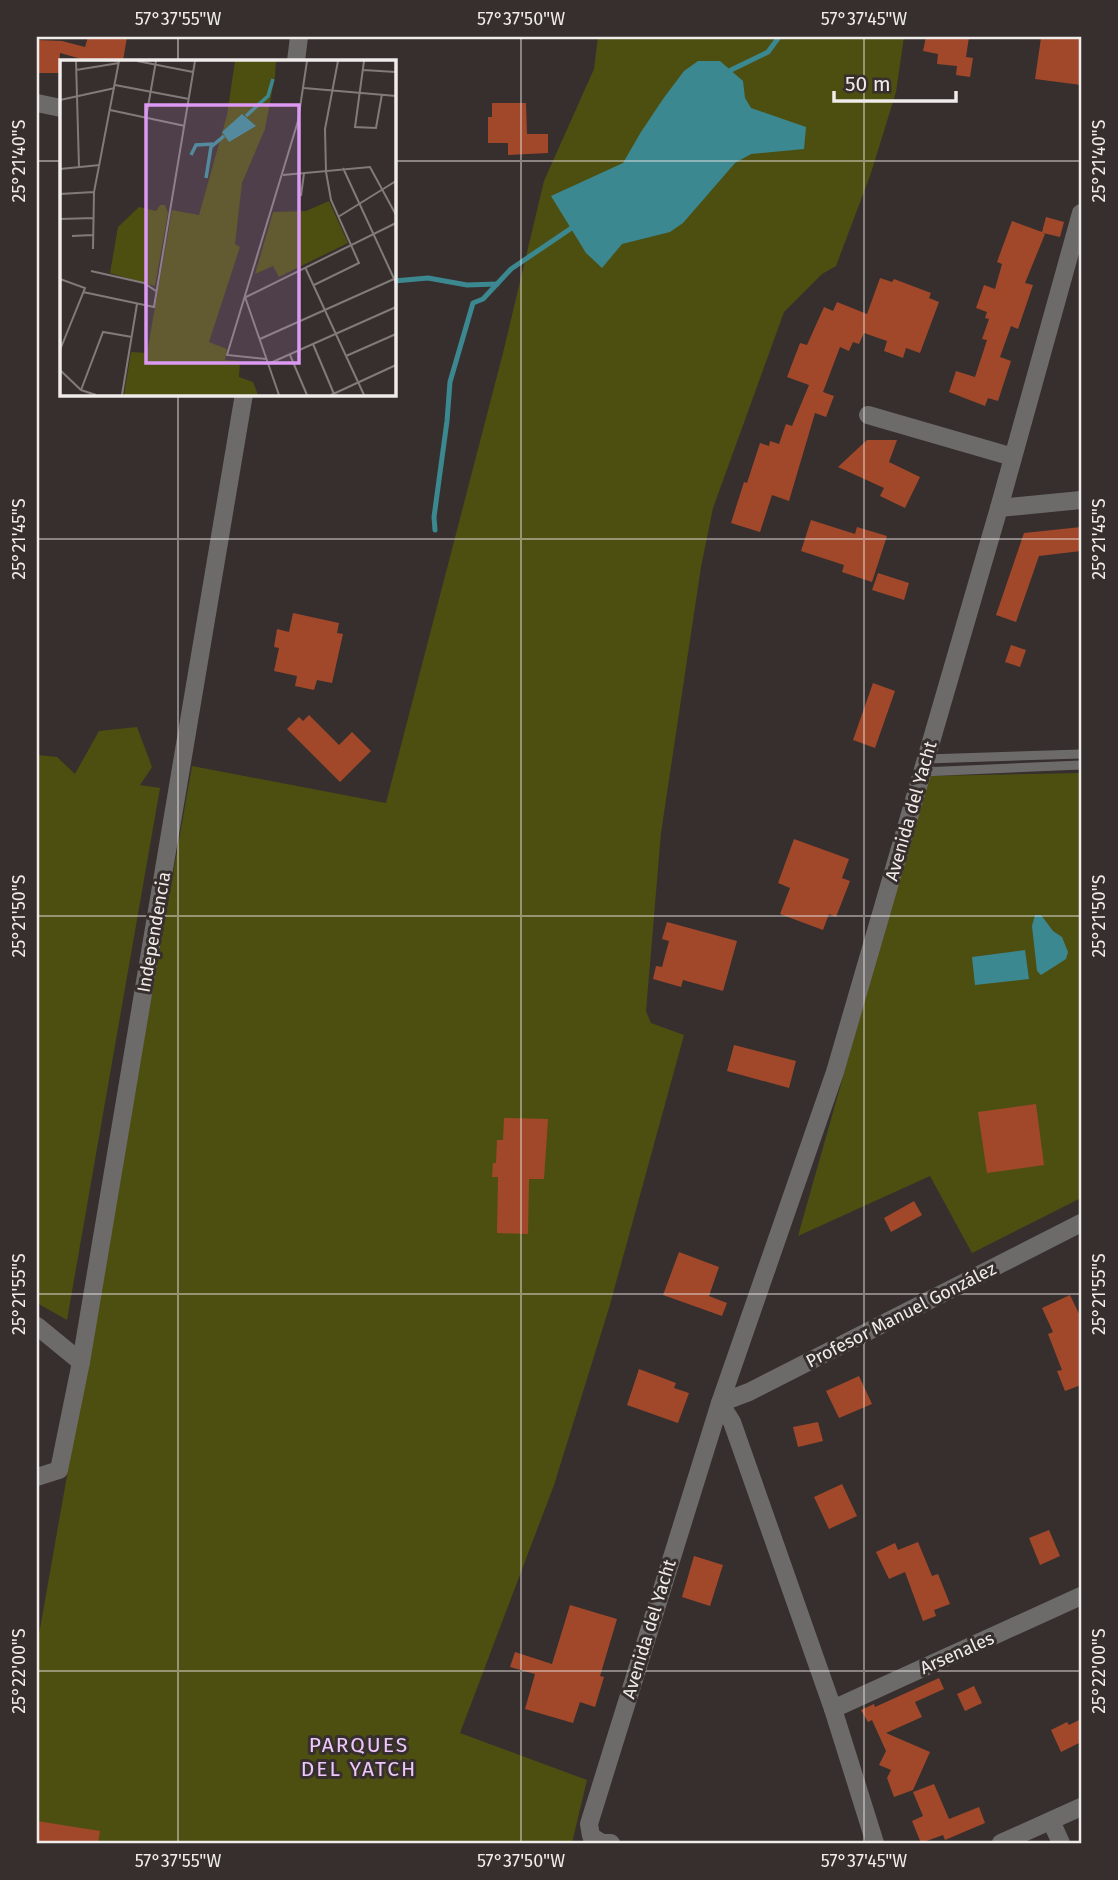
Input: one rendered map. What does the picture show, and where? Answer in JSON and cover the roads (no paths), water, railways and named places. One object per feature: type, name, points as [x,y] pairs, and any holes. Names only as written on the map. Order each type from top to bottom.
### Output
[{"type":"street","points":[[296,60],[299,37]]},
{"type":"street","points":[[37,103],[60,108]]},
{"type":"street","name":"Avenida del Yacht","points":[[611,1843],[602,1843],[592,1836],[589,1824],[720,1403],[835,1072],[999,508],[1081,213]]},
{"type":"street","name":"Independencia","points":[[37,1477],[59,1470],[80,1362],[244,396]]},
{"type":"street","points":[[868,415],[1013,457]]},
{"type":"street","points":[[999,508],[1081,500]]},
{"type":"street","name":"Profesor Manuel González","points":[[720,1403],[748,1392],[1081,1223]]},
{"type":"street","points":[[37,1326],[80,1362]]},
{"type":"street","points":[[720,1403],[732,1422],[833,1709],[875,1843]]},
{"type":"street","name":"Arsenales","points":[[833,1709],[1081,1596]]},
{"type":"street","points":[[1001,1843],[1081,1807]]},
{"type":"street","points":[[1051,1821],[1061,1843]]},
{"type":"lane","points":[[924,765],[1035,755],[1081,754]]},
{"type":"lane","points":[[1034,767],[1035,755]]},
{"type":"lane","points":[[924,765],[1081,765]]},
{"type":"water","points":[[698,61],[720,61],[743,81],[745,98],[751,108],[806,127],[804,149],[751,154],[735,163],[683,223],[670,232],[622,244],[602,268],[586,253],[551,196],[623,163],[663,99],[684,71]]},
{"type":"water","points":[[1035,915],[1041,915],[1053,931],[1062,937],[1068,952],[1066,959],[1041,975],[1037,971],[1032,926]]},
{"type":"water","points":[[1025,950],[1029,979],[975,985],[972,957]]},
{"type":"waterway","points":[[727,76],[731,70],[768,52],[779,37]]},
{"type":"waterway","points":[[435,530],[434,517],[450,382],[473,303],[483,299],[511,269],[576,225]]},
{"type":"waterway","points":[[396,281],[428,278],[467,285],[497,284]]},
{"type":"district","name":"PARQUES DEL YATCH","points":[[359,1757]]}]
